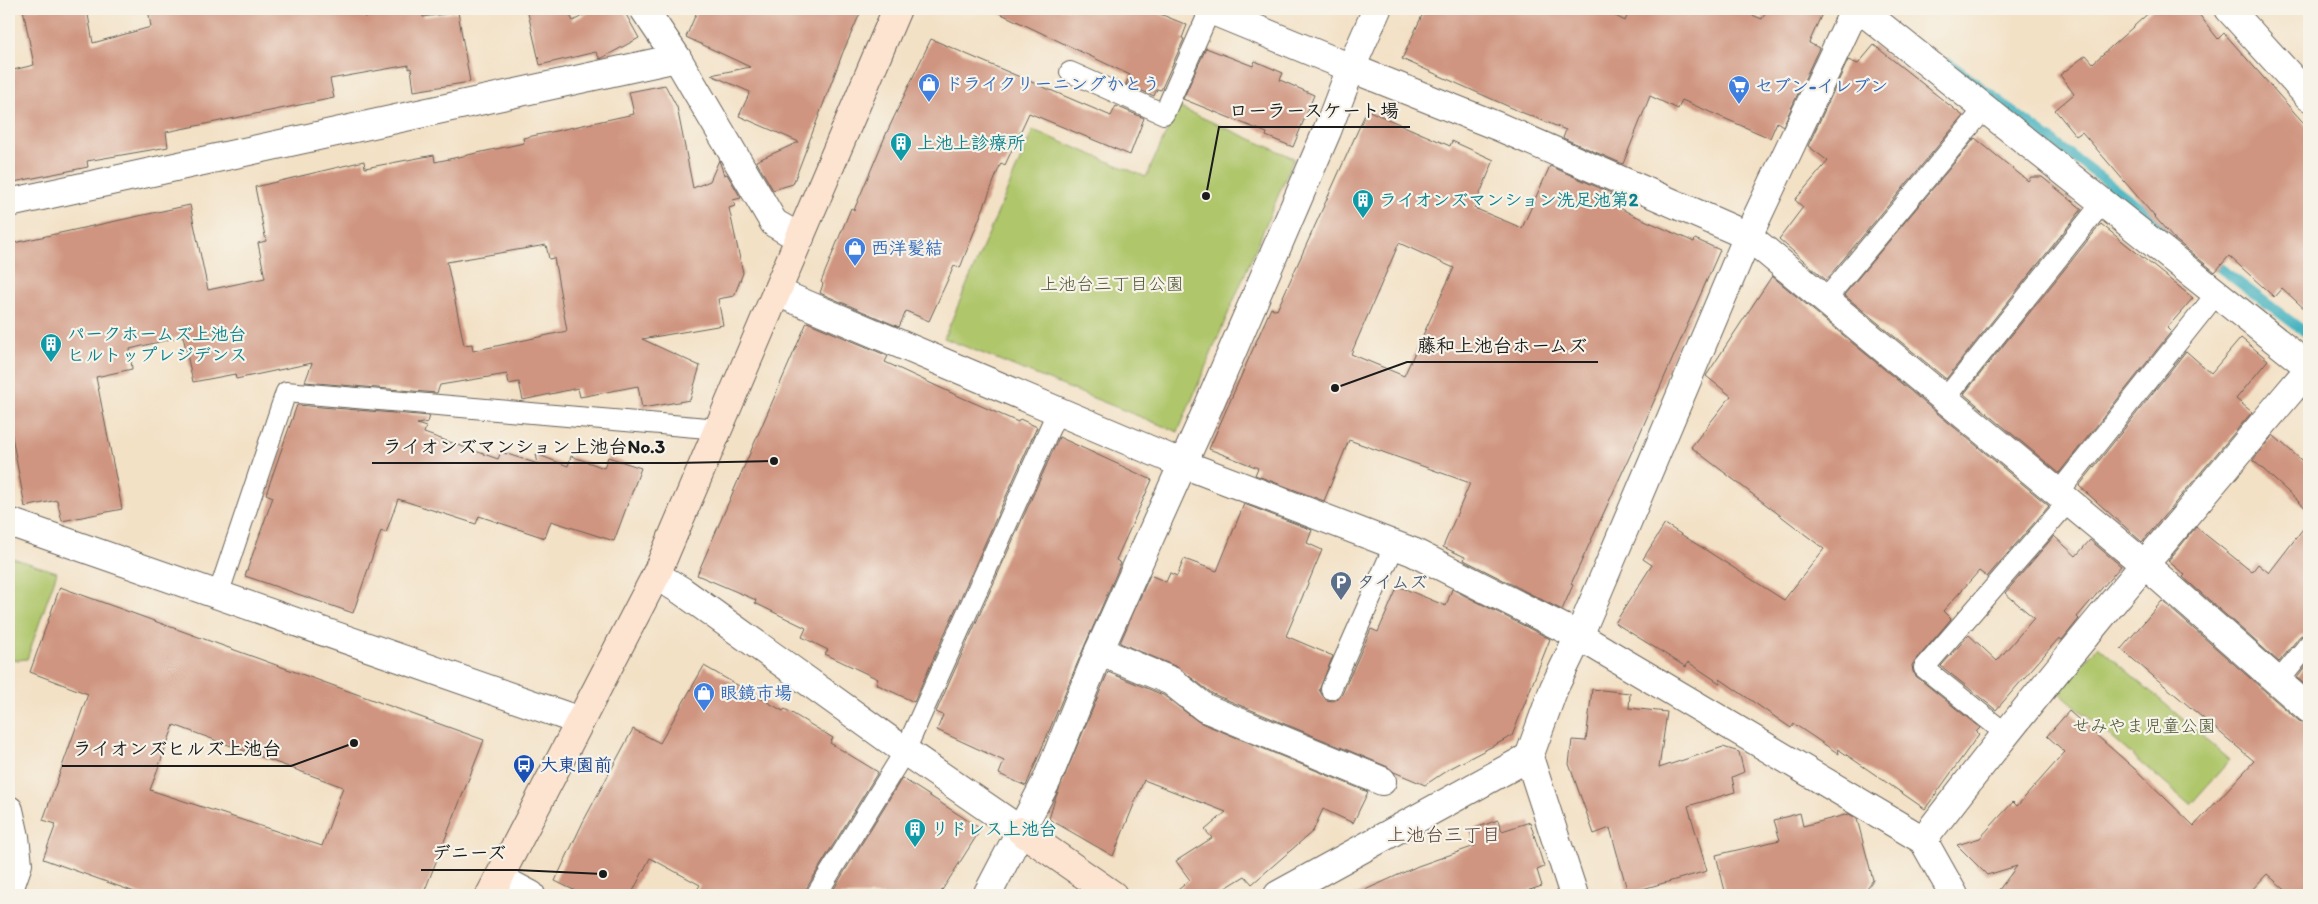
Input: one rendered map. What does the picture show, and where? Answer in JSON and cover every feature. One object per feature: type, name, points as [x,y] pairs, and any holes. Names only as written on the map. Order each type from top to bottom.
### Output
[{"type":"street","points":[[644,9],[677,58],[774,223],[800,238]]},
{"type":"street","points":[[531,895],[494,887],[656,575],[897,9]]},
{"type":"street","points":[[987,895],[1047,780],[1099,651],[1183,464],[1323,140],[1351,68],[1377,9]]},
{"type":"street","points":[[1574,895],[1528,758],[1554,688],[1579,636],[1748,236],[1855,9]]},
{"type":"street","points":[[1860,9],[2218,293],[2309,368],[2005,733],[1923,840]]},
{"type":"street","points":[[2229,9],[2309,97]]},
{"type":"street","points":[[1216,10],[1351,68],[1497,126],[1748,236],[2144,564],[2309,709]]},
{"type":"street","points":[[9,203],[677,58]]},
{"type":"street","points":[[777,292],[1183,464],[1396,544],[1579,636],[1923,840],[1954,895]]},
{"type":"street","points":[[9,522],[580,721]]},
{"type":"street","points":[[656,575],[682,591],[905,751],[1113,895]]},
{"type":"street","points":[[1099,651],[1171,681],[1205,708],[1382,781]]},
{"type":"street","points":[[1278,895],[1528,758]]},
{"type":"street","points":[[9,810],[18,864],[9,890]]},
{"type":"lane","points":[[1070,72],[1164,114],[1216,10]]},
{"type":"lane","points":[[1825,300],[1985,108]]},
{"type":"lane","points":[[1945,399],[2103,202]]},
{"type":"lane","points":[[2005,733],[1924,668],[2063,498],[2218,293]]},
{"type":"lane","points":[[218,595],[286,392],[719,429]]},
{"type":"lane","points":[[816,895],[905,751],[1058,410]]},
{"type":"lane","points":[[1331,689],[1396,544]]},
{"type":"lane","points":[[2278,682],[2309,644]]},
{"type":"green space","name":"上池台三丁目公園","points":[[1178,107],[1294,158],[1178,432],[944,338],[1033,130],[1146,177]]},
{"type":"green space","points":[[9,557],[57,572],[27,659],[9,661]]},
{"type":"green space","name":"せみやま児童公園","points":[[2098,646],[2230,760],[2190,805],[2058,691]]},
{"type":"building","points":[[23,9],[87,9],[93,43],[151,27],[148,9],[363,9],[364,17],[418,9],[422,9],[423,17],[458,12],[470,82],[414,91],[409,65],[330,79],[334,98],[166,132],[168,147],[87,161],[88,167],[9,183],[9,71],[34,65]]},
{"type":"building","points":[[527,9],[567,9],[573,21],[595,9],[623,9],[639,38],[600,59],[596,52],[540,65]]},
{"type":"building","points":[[698,9],[862,9],[843,52],[793,184],[773,190],[756,161],[799,142],[739,116],[750,92],[711,75],[750,67],[686,37]]},
{"type":"building","points":[[991,9],[1148,9],[1187,25],[1182,38],[1184,39],[1161,90],[1157,89],[1154,96],[1126,84],[1130,75]]},
{"type":"building","points":[[1425,9],[1602,9],[1625,21],[1630,9],[1738,9],[1762,19],[1767,9],[1824,9],[1809,43],[1819,48],[1783,126],[1777,122],[1770,138],[1682,100],[1678,109],[1650,96],[1623,164],[1563,138],[1566,130],[1402,59]]},
{"type":"building","points":[[2153,9],[2195,9],[2218,39],[2224,33],[2309,129],[2309,313],[2282,288],[2274,297],[2229,256],[2215,272],[2173,238],[2082,132],[2076,136],[2055,110],[2074,94],[2060,75],[2086,55],[2093,63]]},
{"type":"building","points":[[931,39],[1111,116],[1116,106],[1144,118],[1130,155],[1029,113],[1005,165],[1001,163],[960,268],[954,266],[929,321],[906,311],[899,327],[820,293],[823,284],[821,282],[851,208],[854,210],[887,132]]},
{"type":"building","points":[[1874,45],[1963,116],[1826,280],[1779,239],[1803,207],[1795,200],[1828,161],[1808,146],[1848,60],[1858,64]]},
{"type":"building","points":[[1206,48],[1253,66],[1255,61],[1283,73],[1280,80],[1314,95],[1293,147],[1266,136],[1267,133],[1183,99]]},
{"type":"building","points":[[665,85],[677,107],[693,188],[710,181],[719,160],[724,175],[727,174],[741,198],[733,200],[735,206],[729,208],[743,273],[734,296],[718,299],[723,325],[642,339],[700,366],[690,400],[642,408],[638,386],[580,397],[578,388],[523,400],[519,382],[509,384],[507,374],[440,385],[437,393],[305,382],[312,363],[236,379],[235,374],[193,382],[183,336],[130,349],[132,369],[96,377],[122,509],[62,521],[57,500],[25,507],[9,420],[9,244],[190,205],[208,290],[265,278],[258,243],[266,241],[255,187],[364,161],[365,168],[434,155],[435,162],[524,143],[523,138],[634,114],[629,92]],"holes":[[[546,245],[549,259],[554,258],[567,331],[473,351],[472,344],[464,345],[447,262]]]},
{"type":"building","points":[[1367,110],[1450,146],[1452,141],[1494,160],[1474,208],[1522,228],[1550,166],[1611,193],[1608,201],[1631,214],[1694,242],[1695,239],[1720,250],[1634,447],[1571,584],[1573,585],[1562,610],[1464,560],[1465,557],[1443,547],[1470,483],[1349,440],[1324,501],[1255,475],[1258,468],[1209,449],[1271,308],[1277,310]],"holes":[[[1399,243],[1454,268],[1404,376],[1351,354]]]},
{"type":"building","points":[[1975,138],[2028,181],[2031,177],[2042,177],[2082,209],[1946,379],[1844,295]]},
{"type":"building","points":[[2101,224],[2193,298],[2167,328],[2171,332],[2059,473],[1964,394]]},
{"type":"building","points":[[1772,276],[2049,506],[1987,577],[1979,571],[1943,611],[1951,619],[1912,665],[1913,672],[1917,677],[1980,728],[1976,732],[1979,734],[1925,809],[1838,749],[1839,754],[1794,724],[1791,728],[1720,679],[1721,684],[1688,662],[1686,667],[1615,623],[1652,565],[1643,559],[1665,524],[1784,600],[1824,549],[1691,447],[1731,396],[1706,376]]},
{"type":"building","points":[[807,322],[888,356],[885,362],[956,395],[1018,422],[1020,419],[1037,427],[914,702],[876,684],[878,679],[825,654],[828,650],[802,637],[806,628],[755,603],[756,600],[697,575]]},
{"type":"building","points":[[2241,338],[2268,360],[2236,399],[2252,412],[2142,542],[2079,486],[2186,351],[2211,373]]},
{"type":"building","points":[[297,405],[430,416],[428,422],[417,424],[426,427],[424,433],[498,459],[501,452],[538,464],[536,454],[568,466],[571,456],[604,468],[608,457],[641,468],[614,541],[551,521],[545,538],[479,516],[476,524],[398,499],[386,533],[381,531],[353,613],[245,576],[273,497],[266,494]]},
{"type":"building","points":[[2273,435],[2309,467],[2309,511],[2253,460]]},
{"type":"building","points":[[1059,437],[1152,480],[1116,560],[1121,563],[1026,786],[999,774],[1004,761],[937,730],[943,715],[936,712]]},
{"type":"building","points":[[1244,504],[1312,530],[1307,543],[1322,550],[1286,636],[1333,656],[1319,690],[1326,700],[1333,701],[1342,694],[1371,629],[1378,632],[1398,586],[1446,606],[1452,589],[1550,639],[1512,736],[1449,769],[1425,785],[1394,772],[1388,767],[1213,694],[1177,667],[1120,643],[1150,575],[1166,582],[1170,573],[1177,576],[1184,559],[1217,571]]},
{"type":"building","points":[[2309,521],[2309,632],[2300,636],[2279,662],[2183,577],[2185,575],[2168,561],[2196,527],[2252,572],[2258,564],[2269,573]]},
{"type":"building","points":[[2054,536],[2076,556],[2090,540],[2121,566],[2077,617],[2079,619],[2062,640],[2059,638],[1996,710],[1941,666],[1969,635],[1997,661],[2034,618],[2005,593]]},
{"type":"building","points":[[60,587],[484,740],[423,895],[143,895],[43,859],[56,824],[43,820],[88,694],[30,672]],"holes":[[[174,725],[343,787],[322,846],[150,790]]]},
{"type":"building","points":[[2162,601],[2299,721],[2309,724],[2309,895],[2291,895],[2267,874],[2247,895],[1995,895],[2017,866],[1987,875],[1957,845],[1980,838],[2013,802],[2017,806],[2065,752],[2047,736],[2069,711],[2136,770],[2194,826],[2254,761],[2121,649]]},
{"type":"building","points":[[2309,662],[2309,688],[2297,678]]},
{"type":"building","points":[[704,666],[783,711],[785,709],[833,738],[830,743],[878,772],[804,895],[694,895],[700,885],[650,858],[631,895],[584,895],[555,881],[583,822],[633,729],[660,743]]},
{"type":"building","points":[[1108,672],[1163,695],[1199,722],[1368,792],[1353,823],[1323,809],[1313,831],[1252,884],[1245,876],[1214,895],[1172,895],[1190,880],[1176,861],[1212,838],[1205,830],[1226,812],[1144,780],[1113,856],[1049,819],[1055,799]]},
{"type":"building","points":[[1592,689],[1630,693],[1629,708],[1667,712],[1659,768],[1723,747],[1739,752],[1744,772],[1732,777],[1735,792],[1688,806],[1707,871],[1628,893],[1610,828],[1594,834],[1569,764],[1572,740],[1586,741]]},
{"type":"building","name":"リドレス上池台","points":[[902,778],[981,829],[939,895],[830,895]]},
{"type":"building","points":[[1800,813],[1803,826],[1849,814],[1857,819],[1873,880],[1862,895],[1726,895],[1716,855],[1780,840],[1774,820]]},
{"type":"building","points":[[1498,820],[1502,831],[1530,822],[1544,867],[1537,870],[1542,886],[1514,895],[1354,895],[1418,866],[1475,846],[1470,830]]},
{"type":"waterway","points":[[1949,63],[2169,229]]},
{"type":"waterway","points":[[2208,259],[2309,335]]},
{"type":"place","name":"ドライクリーニングかとう","points":[[929,103]]},
{"type":"place","name":"セブン-イレブン","points":[[1739,105]]},
{"type":"place","name":"上池上診療所","points":[[901,162]]},
{"type":"place","name":"ローラースケート場","points":[[1206,196]]},
{"type":"place","name":"ライオンズマンション洗足池第2","points":[[1363,219]]},
{"type":"place","name":"西洋髪結","points":[[855,267]]},
{"type":"place","name":"パークホームズ上池台 ヒルトップレジデンス","points":[[51,363]]},
{"type":"place","name":"藤和上池台ホームズ","points":[[1335,388]]},
{"type":"place","name":"ライオンズマンション上池台No.3","points":[[774,461]]},
{"type":"place","name":"タイムズ","points":[[1341,601]]},
{"type":"place","name":"眼鏡市場","points":[[704,712]]},
{"type":"place","name":"ライオンズヒルズ上池台","points":[[354,743]]},
{"type":"place","name":"大東園前","points":[[524,784]]},
{"type":"place","name":"リドレス上池台","points":[[915,848]]},
{"type":"place","name":"デニーズ","points":[[603,874]]},
{"type":"district","name":"上池台三丁目","points":[[1444,834]]}]
